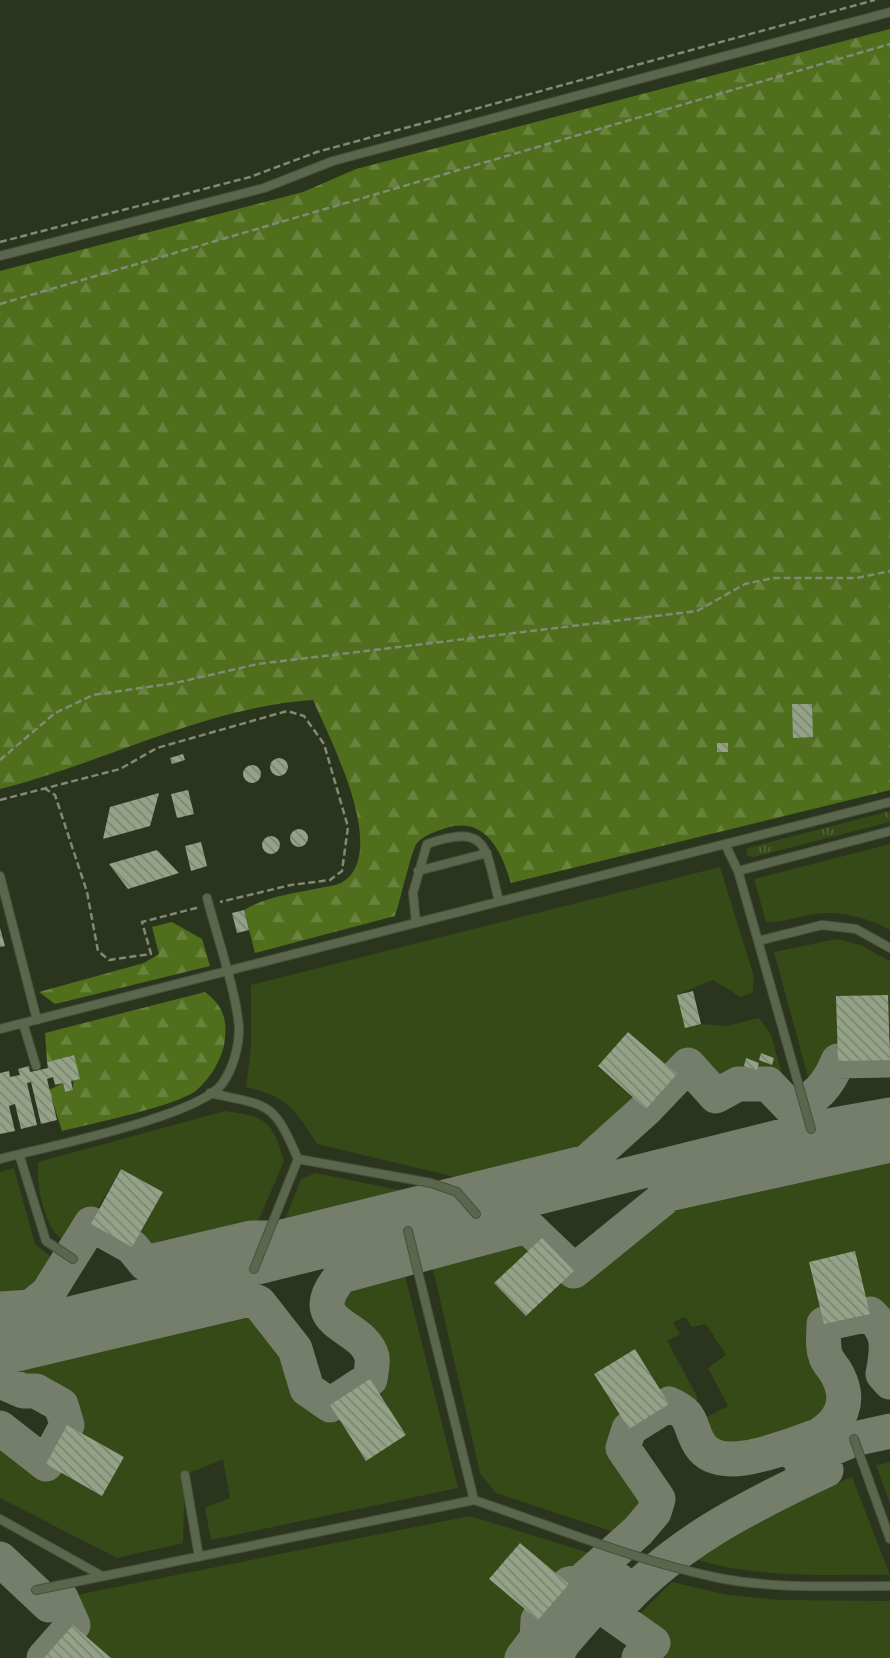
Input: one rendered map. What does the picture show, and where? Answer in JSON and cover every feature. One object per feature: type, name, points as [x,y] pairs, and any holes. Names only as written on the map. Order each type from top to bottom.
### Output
[{"type":"lane","points":[[0,256],[264,188],[333,161],[890,12]]},
{"type":"lane","points":[[0,1029],[890,802]]},
{"type":"lane","points":[[738,871],[890,831]]},
{"type":"lane","points":[[416,923],[413,893],[427,844],[455,834],[472,835],[487,853],[499,901]]},
{"type":"lane","points":[[725,844],[738,871],[811,1129]]},
{"type":"lane","points":[[418,871],[487,853]]},
{"type":"lane","points":[[0,876],[37,1020]]},
{"type":"lane","points":[[0,1160],[162,1116],[197,1102],[221,1085],[236,1054],[239,1027],[207,901]]},
{"type":"lane","points":[[758,941],[822,925],[856,929],[890,948]]},
{"type":"lane","points":[[23,1023],[36,1066]]},
{"type":"lane","points":[[210,1093],[266,1105],[282,1121],[298,1159],[254,1269]]},
{"type":"lane","points":[[19,1154],[46,1241],[73,1259]]},
{"type":"lane","points":[[298,1159],[431,1183],[457,1192],[476,1214]]},
{"type":"lane","points":[[408,1231],[474,1500]]},
{"type":"lane","points":[[854,1439],[890,1537]]},
{"type":"lane","points":[[185,1475],[199,1556]]},
{"type":"lane","points":[[36,1590],[474,1500],[641,1556],[719,1577],[776,1586],[890,1586]]},
{"type":"lane","points":[[0,1519],[102,1576]]},
{"type":"path","points":[[0,304],[890,44]]},
{"type":"path","points":[[0,760],[55,713],[93,695],[175,683],[258,664],[697,611],[745,584],[773,578],[858,578],[890,571]]},
{"type":"path","points":[[0,800],[44,788],[120,769],[157,748],[287,711],[303,716],[324,744],[348,827],[342,871],[330,880],[207,901],[142,922],[151,954],[109,960],[98,951],[87,892],[55,795],[44,788]]},
{"type":"green space","points":[[890,29],[890,790],[511,883],[497,848],[482,832],[472,827],[446,828],[417,843],[395,916],[255,953],[244,910],[278,896],[341,883],[355,869],[360,848],[359,823],[352,796],[343,768],[313,700],[233,713],[194,724],[0,789],[0,271],[303,192],[356,169]]},
{"type":"green space","points":[[890,811],[890,822],[753,857],[746,855],[748,848]]},
{"type":"green space","points":[[890,844],[890,930],[859,917],[834,913],[766,922],[754,879]]},
{"type":"green space","points":[[720,867],[754,977],[753,992],[741,997],[713,980],[677,995],[701,1024],[727,1026],[759,1018],[771,1035],[792,1109],[768,1084],[738,1084],[716,1096],[688,1065],[677,1074],[628,1032],[598,1067],[646,1109],[587,1162],[489,1185],[317,1144],[289,1106],[271,1095],[246,1087],[251,1047],[251,985]]},
{"type":"green space","points":[[172,922],[202,939],[210,966],[55,1004],[39,992],[144,963],[159,954],[152,927]]},
{"type":"green space","points":[[837,939],[860,945],[890,961],[890,1060],[888,995],[837,996],[838,1051],[831,1074],[814,1099],[774,952]]},
{"type":"green space","points":[[205,992],[222,1012],[225,1039],[216,1067],[197,1090],[153,1108],[62,1131],[49,1090],[63,1083],[65,1092],[73,1090],[74,1055],[47,1062],[45,1033]]},
{"type":"green space","points":[[225,1111],[250,1116],[265,1123],[275,1137],[284,1161],[251,1238],[145,1263],[132,1247],[163,1192],[121,1169],[75,1246],[62,1239],[51,1227],[41,1200],[38,1162]]},
{"type":"green space","points":[[890,1145],[890,1382],[883,1374],[888,1344],[883,1325],[870,1314],[855,1252],[810,1262],[823,1317],[825,1353],[844,1396],[843,1412],[836,1421],[803,1440],[760,1455],[722,1460],[711,1457],[702,1446],[694,1424],[728,1406],[708,1368],[726,1355],[706,1324],[692,1327],[685,1317],[673,1322],[680,1334],[667,1341],[698,1398],[685,1411],[669,1404],[635,1349],[594,1374],[629,1429],[623,1448],[658,1499],[645,1523],[623,1535],[496,1493],[480,1473],[429,1252],[527,1226],[542,1238],[494,1283],[526,1316],[574,1271],[669,1194]]},
{"type":"green space","points":[[14,1168],[35,1244],[62,1266],[38,1300],[22,1309],[12,1310],[0,1309],[0,1172]]},
{"type":"green space","points":[[316,1173],[438,1198],[278,1238],[301,1179]]},
{"type":"green space","points":[[401,1259],[458,1488],[211,1540],[205,1508],[230,1498],[223,1459],[185,1475],[183,1543],[117,1558],[0,1498],[0,1428],[46,1464],[102,1496],[124,1457],[67,1425],[58,1398],[5,1385],[0,1381],[1,1357],[238,1300],[259,1303],[295,1349],[307,1389],[330,1405],[366,1461],[406,1435],[370,1379],[372,1356],[357,1336],[335,1324],[328,1308],[329,1295],[335,1285],[345,1277]]},
{"type":"green space","points":[[890,1462],[890,1503],[876,1465]]},
{"type":"green space","points":[[852,1477],[890,1575],[767,1573],[694,1559],[778,1505]]},
{"type":"green space","points":[[470,1516],[609,1559],[582,1581],[569,1584],[520,1543],[489,1579],[538,1620],[537,1638],[522,1658],[111,1658],[73,1625],[61,1598]]},
{"type":"green space","points":[[672,1582],[728,1595],[781,1600],[890,1601],[890,1658],[639,1658],[653,1643],[629,1625]]},
{"type":"building","points":[[792,704],[812,704],[813,737],[793,738]]},
{"type":"building","points":[[717,743],[728,743],[728,752],[717,752]]},
{"type":"building","points":[[183,754],[185,760],[172,764],[170,758]]},
{"type":"building","points":[[275,758],[283,758],[288,767],[286,774],[275,776],[270,771],[270,763]]},
{"type":"building","points":[[248,765],[256,765],[261,774],[259,781],[248,783],[243,778],[243,770]]},
{"type":"building","points":[[188,790],[194,814],[177,818],[171,794]]},
{"type":"building","points":[[159,793],[150,826],[103,839],[110,807]]},
{"type":"building","points":[[295,829],[303,829],[308,838],[306,845],[295,847],[290,842],[290,834]]},
{"type":"building","points":[[267,836],[275,836],[280,845],[278,852],[267,854],[262,849],[262,841]]},
{"type":"building","points":[[201,842],[207,866],[191,871],[185,846]]},
{"type":"building","points":[[157,850],[179,873],[128,889],[109,864]]},
{"type":"building","points":[[244,910],[249,930],[237,933],[232,913]]},
{"type":"building","points":[[0,928],[5,946],[0,947]]},
{"type":"building","points":[[693,991],[701,1024],[685,1028],[677,995]]},
{"type":"building","points":[[888,995],[890,1060],[838,1061],[836,996]]},
{"type":"building","points":[[628,1032],[677,1074],[646,1109],[598,1066]]},
{"type":"building","points":[[761,1053],[774,1058],[772,1065],[759,1060]]},
{"type":"building","points":[[74,1055],[80,1079],[71,1081],[73,1090],[65,1092],[63,1083],[55,1085],[53,1077],[47,1079],[57,1120],[41,1124],[31,1082],[27,1083],[37,1125],[21,1129],[15,1104],[9,1106],[15,1131],[0,1134],[0,1073],[9,1071],[10,1077],[20,1075],[18,1069],[29,1066],[30,1072],[48,1068],[47,1062]]},
{"type":"building","points":[[746,1058],[759,1063],[757,1070],[744,1066]]},
{"type":"building","points":[[121,1169],[163,1192],[132,1247],[91,1224]]},
{"type":"building","points":[[542,1238],[574,1271],[526,1316],[494,1283]]},
{"type":"building","points":[[855,1251],[870,1314],[824,1324],[809,1262]]},
{"type":"building","points":[[635,1349],[669,1404],[629,1429],[594,1374]]},
{"type":"building","points":[[370,1379],[406,1435],[366,1461],[330,1405]]},
{"type":"building","points":[[67,1425],[124,1457],[102,1496],[46,1464]]},
{"type":"building","points":[[520,1543],[569,1584],[538,1620],[489,1579]]},
{"type":"building","points":[[73,1625],[111,1658],[44,1658]]},
{"type":"taxiway","points":[[0,1309],[31,1307],[48,1293],[91,1224],[132,1247],[145,1263],[251,1238],[278,1238],[587,1162],[646,1109],[688,1065],[716,1096],[738,1084],[768,1084],[792,1109],[820,1090],[830,1078],[838,1061],[890,1060]]},
{"type":"taxiway","points":[[10,1329],[811,1129],[890,1115]]},
{"type":"taxiway","points":[[0,1358],[250,1299],[259,1303],[295,1349],[307,1389],[330,1405],[370,1379],[372,1365],[367,1346],[330,1315],[327,1305],[330,1292],[341,1276],[527,1226],[574,1271],[669,1194],[890,1145]]},
{"type":"taxiway","points":[[823,1458],[818,1436],[838,1418],[842,1411],[844,1394],[838,1376],[827,1360],[824,1324],[870,1314],[884,1334],[886,1356],[883,1374],[890,1382]]},
{"type":"taxiway","points":[[0,1381],[23,1391],[36,1391],[61,1405],[67,1425],[46,1464],[0,1428]]},
{"type":"taxiway","points":[[522,1658],[537,1638],[538,1620],[569,1584],[582,1581],[638,1531],[654,1512],[658,1499],[623,1448],[629,1429],[669,1404],[687,1417],[700,1445],[710,1454],[723,1458],[756,1456],[818,1436],[826,1470],[739,1514],[684,1548],[658,1568],[612,1614],[653,1643],[639,1658]]},
{"type":"taxiway","points":[[801,1462],[854,1439],[890,1431]]},
{"type":"taxiway","points":[[0,1559],[49,1605],[61,1598],[73,1625],[44,1658]]},
{"type":"taxiway","points":[[555,1658],[563,1643],[618,1580]]}]
